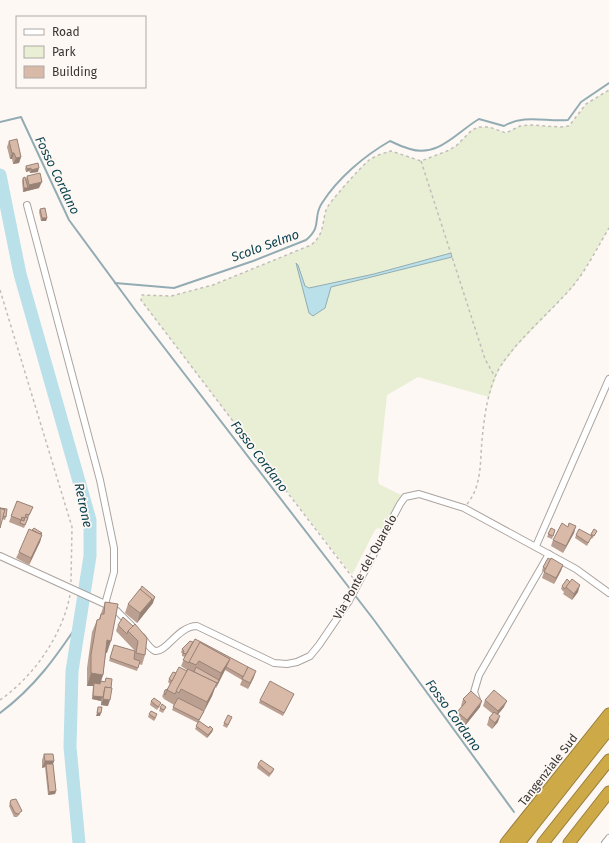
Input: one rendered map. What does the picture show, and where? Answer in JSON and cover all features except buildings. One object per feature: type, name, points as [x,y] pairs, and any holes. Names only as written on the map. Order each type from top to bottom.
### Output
[{"type":"highway","name":"Tangenziale Sud","points":[[506,843],[609,714]]},
{"type":"highway","name":"Tangenziale Sud","points":[[518,843],[609,729]]},
{"type":"highway","points":[[544,843],[609,760]]},
{"type":"highway","points":[[569,843],[609,792]]},
{"type":"street","points":[[27,205],[100,480],[114,548],[114,572],[105,604]]},
{"type":"street","points":[[536,546],[609,379]]},
{"type":"street","name":"Via Ponte del Quarelo","points":[[0,556],[73,588],[105,604],[124,617],[156,651],[162,650],[184,629],[197,626],[274,663],[287,664],[310,656],[349,601],[405,497],[419,494],[464,508],[576,569],[609,594]]},
{"type":"street","points":[[477,700],[474,692],[479,675],[549,554]]},
{"type":"street","points":[[605,843],[609,838]]},
{"type":"path","points":[[356,586],[141,298],[146,294],[171,296],[213,285],[311,245],[320,236],[329,205],[368,161],[391,151],[421,161],[456,146],[472,130],[479,127],[489,127],[506,133],[520,126],[531,124],[560,128],[569,126],[586,104],[609,90]]},
{"type":"path","points":[[421,161],[485,359],[495,377]]},
{"type":"path","points":[[464,508],[472,498],[478,484],[482,438],[489,397],[495,377],[517,346],[582,274],[609,228]]},
{"type":"path","points":[[0,290],[72,527],[73,588],[59,628],[45,653],[24,678],[0,700]]},
{"type":"green space","points":[[609,90],[609,228],[572,288],[517,346],[499,369],[489,397],[418,377],[387,395],[378,480],[379,484],[405,497],[386,532],[378,528],[375,530],[352,575],[141,300],[142,295],[171,296],[213,285],[311,245],[318,237],[322,229],[328,206],[359,170],[368,161],[376,156],[391,151],[421,161],[456,146],[472,130],[479,127],[489,127],[506,133],[520,126],[569,126],[586,104]]},
{"type":"water","points":[[451,253],[452,257],[331,287],[325,308],[313,316],[309,313],[296,263],[305,286],[309,288],[374,274]]},
{"type":"waterway","name":"Scolo Selmo","points":[[115,283],[174,288],[253,261],[306,240],[316,226],[319,208],[328,194],[352,168],[390,141],[410,149],[420,151],[430,150],[447,142],[479,119],[504,126],[512,122],[527,119],[568,120],[581,102],[609,83]]},
{"type":"waterway","name":"Fosso Cordano","points":[[0,122],[21,117],[69,220],[136,311],[374,620],[514,812]]},
{"type":"waterway","name":"Retrone","points":[[0,175],[20,274],[90,520],[90,556],[72,671],[70,747],[79,843]]},
{"type":"waterway","points":[[0,713],[24,693],[44,671],[80,621]]}]
